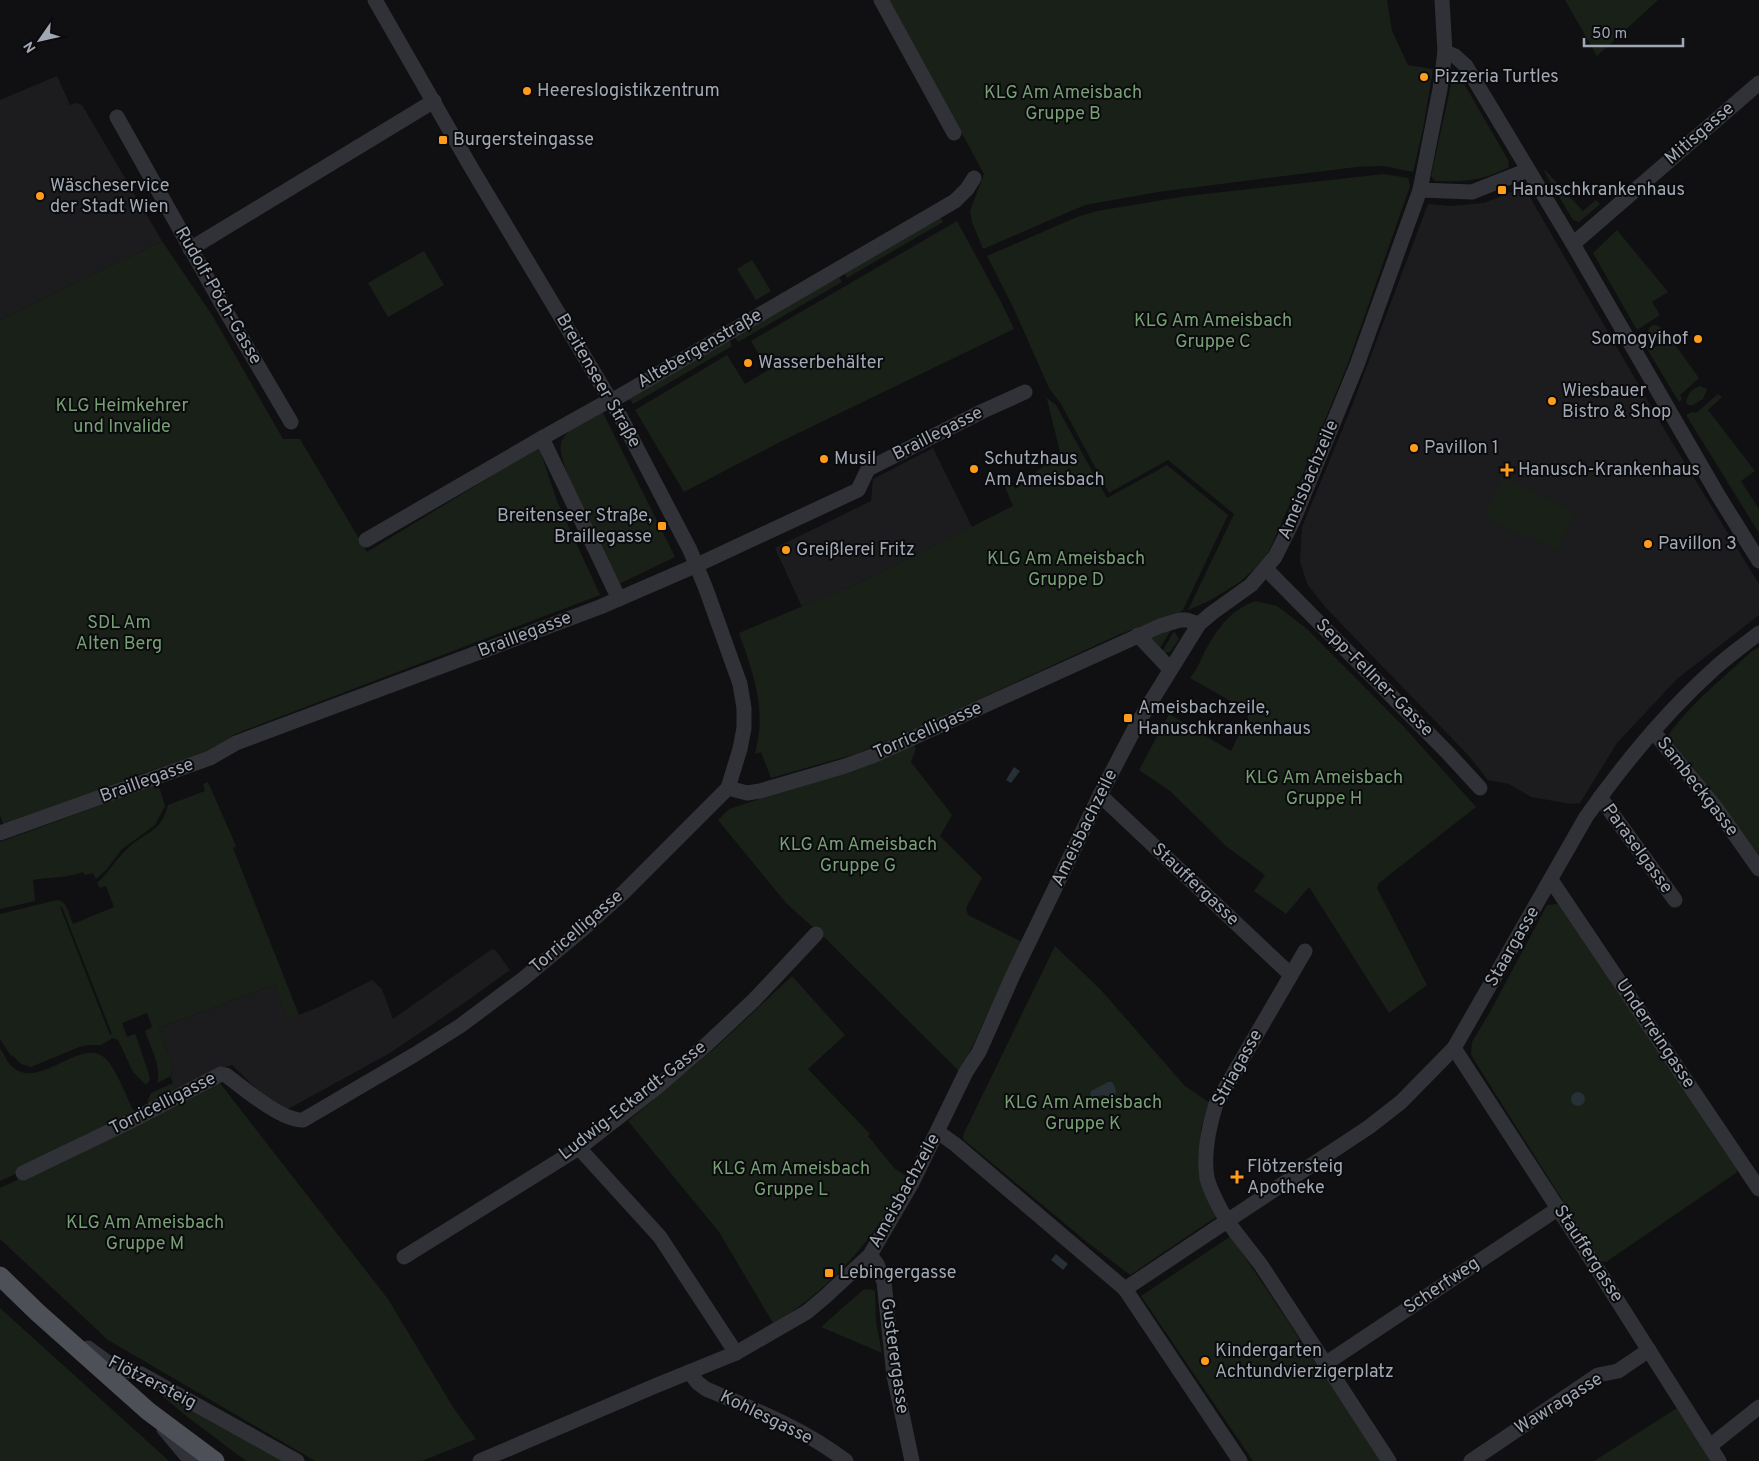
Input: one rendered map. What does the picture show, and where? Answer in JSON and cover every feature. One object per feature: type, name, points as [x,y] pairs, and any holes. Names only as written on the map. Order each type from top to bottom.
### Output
[{"type":"main road","name":"Flötzersteig","points":[[0,1276],[37,1312],[148,1411],[215,1461]]},
{"type":"street","name":"Breitenseer Straße","points":[[375,0],[610,400],[697,565],[740,684],[744,708],[744,728],[740,750],[728,788]]},
{"type":"street","points":[[880,0],[954,133]]},
{"type":"street","name":"Ameisbachzeile","points":[[480,1461],[736,1353],[807,1312],[870,1255],[912,1183],[966,1072],[979,1052],[1013,975],[1100,794],[1137,724],[1199,624],[1251,585],[1266,569],[1275,557],[1293,520],[1354,374],[1420,190],[1440,89],[1445,52],[1442,0]]},
{"type":"street","points":[[1445,52],[1456,56],[1466,66],[1759,561]]},
{"type":"street","name":"Mitisgasse","points":[[1573,244],[1759,83]]},
{"type":"street","points":[[190,249],[434,101]]},
{"type":"street","name":"Rudolf-Pöch-Gasse","points":[[117,117],[190,249],[291,422]]},
{"type":"street","points":[[1420,190],[1472,192],[1528,170]]},
{"type":"street","name":"Altebergenstraße","points":[[366,540],[542,438],[620,396],[955,201],[967,189],[974,178]]},
{"type":"street","name":"Braillegasse","points":[[0,834],[210,758],[236,744],[620,598],[697,565],[858,490],[868,469],[1025,392]]},
{"type":"street","points":[[542,438],[620,598]]},
{"type":"street","name":"Sepp-Fellner-Gasse","points":[[1266,569],[1447,752],[1480,788]]},
{"type":"street","name":"Torricelligasse","points":[[23,1173],[129,1122],[221,1074],[226,1074],[282,1115],[298,1121],[303,1120],[460,1026],[523,979],[624,892],[728,788],[747,793],[760,791],[845,766],[922,734],[1138,635],[1180,620],[1199,624]]},
{"type":"street","name":"Staargasse","points":[[1125,1289],[1369,1127],[1401,1102],[1454,1048],[1552,880],[1586,817],[1600,797],[1653,730],[1714,669],[1759,633]]},
{"type":"street","points":[[1138,635],[1170,669]]},
{"type":"street","name":"Sambeckgasse","points":[[1653,730],[1716,808],[1759,869]]},
{"type":"street","name":"Stauffergasse","points":[[1100,794],[1290,975]]},
{"type":"street","name":"Paraselgasse","points":[[1600,797],[1675,900]]},
{"type":"street","name":"Underreingasse","points":[[1552,880],[1759,1189]]},
{"type":"street","name":"Ludwig-Eckardt-Gasse","points":[[404,1257],[579,1148],[656,1088],[754,1000],[816,934]]},
{"type":"street","name":"Striagasse","points":[[1305,951],[1216,1104],[1207,1140],[1207,1177],[1214,1197],[1227,1221],[1261,1265],[1389,1461]]},
{"type":"street","name":"Stauffergasse","points":[[1454,1048],[1559,1208],[1719,1461]]},
{"type":"street","points":[[938,1132],[956,1145],[1125,1289],[1240,1461]]},
{"type":"street","points":[[579,1148],[660,1237],[736,1353]]},
{"type":"street","name":"Scherfweg","points":[[1325,1364],[1559,1208]]},
{"type":"street","name":"Gusterergasse","points":[[870,1255],[884,1282],[894,1376],[912,1461]]},
{"type":"street","name":"Flötzersteig","points":[[37,1312],[114,1367],[140,1374],[298,1461]]},
{"type":"street","name":"Wawragasse","points":[[1472,1461],[1598,1375],[1618,1371],[1649,1350]]},
{"type":"street","name":"Kohlesgasse","points":[[689,1372],[706,1389],[802,1432],[846,1461]]},
{"type":"street","points":[[1710,1446],[1759,1407]]},
{"type":"street","points":[[148,1411],[190,1461]]},
{"type":"shaded area","points":[[57,76],[70,105],[75,103],[82,105],[162,241],[0,320],[0,100]]},
{"type":"shaded area","name":"Hanusch-Krankenhaus","points":[[1524,187],[1666,432],[1759,584],[1759,615],[1677,679],[1617,743],[1580,803],[1571,804],[1531,797],[1509,784],[1488,780],[1468,755],[1327,609],[1307,584],[1300,561],[1302,527],[1350,411],[1428,204],[1450,206],[1484,203]]},
{"type":"shaded area","points":[[933,448],[972,527],[868,579],[802,607],[775,548],[871,501],[873,479]]},
{"type":"shaded area","points":[[1014,767],[1020,771],[1011,783],[1006,780]]},
{"type":"shaded area","points":[[492,949],[496,951],[510,970],[390,1053],[290,1108],[284,1110],[273,1105],[232,1065],[221,1068],[176,1092],[171,1078],[172,1064],[159,1028],[274,985],[288,1019],[319,1007],[372,980],[382,989],[393,1019]]},
{"type":"shaded area","points":[[1108,1082],[1112,1082],[1116,1090],[1112,1098],[1104,1095],[1092,1097],[1091,1091]]},
{"type":"shaded area","points":[[1575,1092],[1581,1092],[1585,1099],[1581,1106],[1575,1106],[1571,1102],[1571,1096]]},
{"type":"shaded area","points":[[1056,1254],[1068,1264],[1063,1270],[1051,1260]]},
{"type":"green space","name":"KLG Am Ameisbach Gruppe B","points":[[889,0],[1387,0],[1392,31],[1408,65],[1433,69],[1423,129],[1413,172],[1384,166],[1356,167],[1158,192],[1085,205],[983,249],[972,222],[970,211],[984,174]]},
{"type":"green space","points":[[1565,0],[1658,0],[1597,56]]},
{"type":"green space","points":[[1459,75],[1508,160],[1509,167],[1473,180],[1435,181],[1431,176],[1453,76]]},
{"type":"green space","points":[[1545,170],[1583,211],[1596,200],[1600,204],[1579,222],[1573,220]]},
{"type":"green space","name":"KLG Am Ameisbach Gruppe C","points":[[1384,174],[1408,178],[1410,186],[1347,366],[1266,558],[1240,582],[1209,601],[1188,610],[1234,514],[1168,460],[1109,493],[1061,404],[1049,388],[1013,307],[987,256],[1077,217],[1097,211],[1187,196]]},
{"type":"green space","points":[[940,217],[943,222],[847,278],[844,273]]},
{"type":"green space","points":[[957,221],[1014,329],[780,442],[684,492],[635,410],[727,355],[745,384],[768,370],[751,341]]},
{"type":"green space","points":[[1617,230],[1668,292],[1652,302],[1660,315],[1637,330],[1593,253]]},
{"type":"green space","points":[[162,241],[212,315],[283,439],[300,439],[367,552],[539,447],[557,501],[600,595],[235,734],[209,751],[143,773],[4,827],[0,815],[0,320]]},
{"type":"green space","points":[[424,251],[444,285],[388,317],[368,283]]},
{"type":"green space","points":[[752,260],[771,291],[756,300],[737,269]]},
{"type":"green space","points":[[839,277],[842,282],[738,342],[735,337]]},
{"type":"green space","points":[[1652,325],[1658,325],[1662,332],[1658,339],[1652,339],[1648,335],[1648,329]]},
{"type":"green space","points":[[1670,338],[1699,378],[1680,395],[1682,399],[1679,402],[1646,347],[1651,346],[1653,348]]},
{"type":"green space","points":[[729,340],[732,346],[633,404],[630,399]]},
{"type":"green space","points":[[1700,386],[1707,390],[1703,399],[1693,405],[1688,405],[1686,402],[1689,394]]},
{"type":"green space","points":[[1718,394],[1722,397],[1708,410],[1755,471],[1741,481],[1759,509],[1759,533],[1686,415],[1692,412],[1696,413]]},
{"type":"green space","name":"KLG Am Ameisbach Gruppe D","points":[[1043,395],[1056,405],[1107,498],[1167,465],[1228,515],[1183,610],[1120,634],[904,734],[855,754],[771,778],[761,752],[755,754],[760,722],[759,707],[750,663],[739,633],[868,579],[1013,506],[1005,487],[1011,484],[1016,489],[1060,452],[1047,399]]},
{"type":"green space","points":[[602,411],[675,557],[619,584],[574,490],[561,454],[561,443],[567,433],[578,424]]},
{"type":"green space","points":[[1502,478],[1576,511],[1558,550],[1484,518]]},
{"type":"green space","name":"KLG Am Ameisbach Gruppe H","points":[[1256,601],[1277,606],[1306,628],[1404,727],[1476,807],[1379,883],[1377,888],[1427,985],[1389,1013],[1309,887],[1286,914],[1254,891],[1265,875],[1226,846],[1170,791],[1139,770],[1169,714],[1231,751],[1250,712],[1190,678],[1214,637],[1231,615]]},
{"type":"green space","points":[[1171,630],[1160,648],[1151,639],[1151,635]]},
{"type":"green space","points":[[1174,631],[1179,639],[1170,652],[1162,652]]},
{"type":"green space","points":[[1759,647],[1759,859],[1695,770],[1667,737],[1685,714],[1717,682]]},
{"type":"green space","name":"KLG Am Ameisbach Gruppe G","points":[[913,744],[916,748],[911,762],[952,815],[940,836],[982,878],[966,908],[968,915],[1022,942],[960,1072],[826,939],[786,903],[718,820],[729,809],[881,759]]},
{"type":"green space","points":[[208,782],[236,846],[233,848],[299,1015],[288,1020],[274,985],[159,1028],[172,1064],[171,1076],[157,1083],[157,1063],[145,1031],[152,1027],[147,1013],[122,1023],[127,1037],[135,1034],[136,1036],[149,1075],[150,1080],[146,1085],[133,1072],[118,1040],[113,1038],[101,1045],[79,1047],[31,1067],[21,1064],[11,1056],[0,1039],[0,914],[57,900],[66,906],[73,924],[114,907],[106,886],[100,888],[97,883],[132,844],[151,832],[161,822],[168,805],[205,791],[203,784]],"holes":[[[60,907],[62,907],[112,1034],[110,1035]]]},
{"type":"green space","points":[[158,784],[165,806],[155,825],[121,850],[107,869],[96,879],[93,873],[85,875],[83,872],[33,880],[35,901],[0,909],[0,842]]},
{"type":"green space","points":[[1558,904],[1737,1170],[1736,1173],[1606,1262],[1601,1261],[1471,1055],[1472,1042],[1547,905]]},
{"type":"green space","name":"KLG Am Ameisbach Gruppe K","points":[[1055,946],[1101,990],[1185,1086],[1210,1103],[1201,1128],[1200,1141],[1219,1215],[1130,1275],[1087,1242],[963,1139],[964,1133]]},
{"type":"green space","name":"KLG Am Ameisbach Gruppe L","points":[[792,976],[845,1035],[808,1069],[870,1134],[868,1136],[895,1169],[908,1177],[882,1220],[851,1260],[814,1295],[773,1323],[719,1232],[628,1121],[714,1049]]},
{"type":"green space","points":[[0,1048],[8,1062],[15,1069],[26,1073],[49,1068],[73,1057],[95,1053],[105,1058],[113,1068],[134,1112],[27,1169],[0,1181]]},
{"type":"green space","name":"KLG Am Ameisbach Gruppe M","points":[[219,1082],[388,1299],[453,1407],[476,1439],[422,1461],[315,1461],[108,1340],[0,1239],[0,1188],[170,1108]]},
{"type":"green space","points":[[173,1083],[176,1092],[151,1104],[147,1102],[151,1093]]},
{"type":"green space","points":[[1231,1236],[1381,1461],[1253,1461],[1141,1296]]},
{"type":"green space","points":[[870,1289],[875,1291],[876,1322],[882,1353],[821,1327],[863,1290]]},
{"type":"green space","points":[[0,1308],[169,1461],[0,1461]]},
{"type":"green space","points":[[154,1389],[283,1461],[246,1461]]},
{"type":"green space","points":[[1677,1408],[1710,1461],[1594,1461]]},
{"type":"place","name":"Pizzeria Turtles","points":[[1424,77]]},
{"type":"place","name":"Heereslogistikzentrum","points":[[527,91]]},
{"type":"place","name":"Burgersteingasse","points":[[443,140]]},
{"type":"place","name":"Hanuschkrankenhaus","points":[[1502,190]]},
{"type":"place","name":"Wäscheservice der Stadt Wien","points":[[40,196]]},
{"type":"place","name":"Somogyihof","points":[[1698,339]]},
{"type":"place","name":"Wasserbehälter","points":[[748,363]]},
{"type":"place","name":"Wiesbauer Bistro & Shop","points":[[1552,401]]},
{"type":"place","name":"Pavillon 1","points":[[1414,448]]},
{"type":"place","name":"Musil","points":[[824,459]]},
{"type":"place","name":"Schutzhaus Am Ameisbach","points":[[974,469]]},
{"type":"place","name":"Hanusch-Krankenhaus","points":[[1507,470]]},
{"type":"place","name":"Breitenseer Straße, Braillegasse","points":[[662,526]]},
{"type":"place","name":"Pavillon 3","points":[[1648,544]]},
{"type":"place","name":"Greißlerei Fritz","points":[[786,550]]},
{"type":"place","name":"Ameisbachzeile, Hanuschkrankenhaus","points":[[1128,718]]},
{"type":"place","name":"Flötzersteig Apotheke","points":[[1237,1177]]},
{"type":"place","name":"Lebingergasse","points":[[829,1273]]},
{"type":"place","name":"Kindergarten Achtundvierzigerplatz","points":[[1205,1361]]},
{"type":"park label","name":"KLG Heimkehrer und Invalide","points":[[122,416]]},
{"type":"park label","name":"SDL Am Alten Berg","points":[[119,633]]}]
